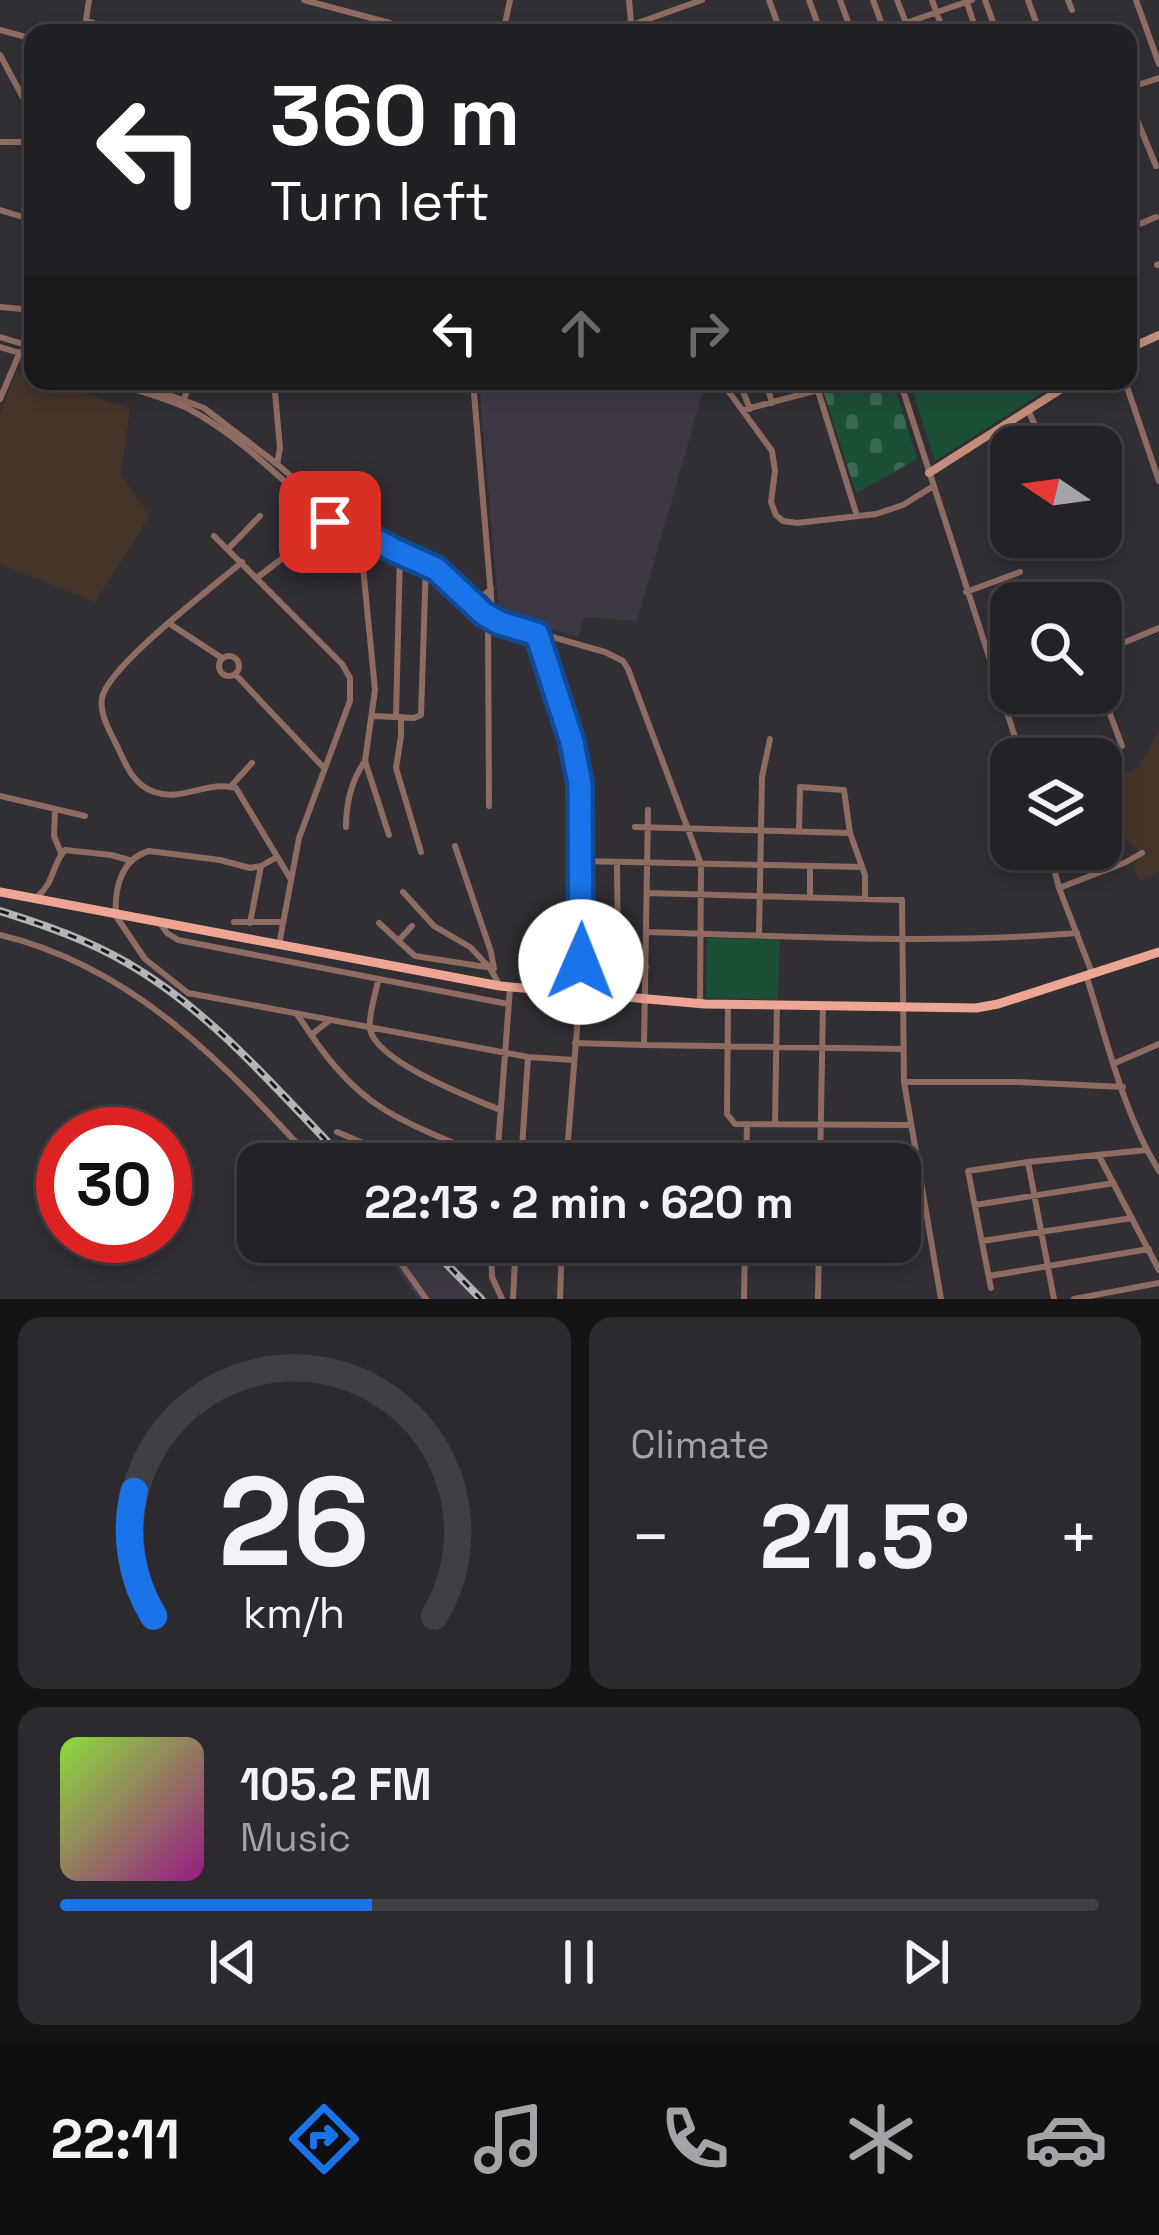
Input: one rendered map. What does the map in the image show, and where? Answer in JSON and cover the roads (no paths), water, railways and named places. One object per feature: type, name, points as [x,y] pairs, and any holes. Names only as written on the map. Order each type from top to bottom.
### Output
[{"type":"main road","points":[[0,892],[160,923],[256,948],[279,946],[505,987],[700,1004],[976,1008],[1159,952]]},
{"type":"street","points":[[86,24],[89,0]]},
{"type":"street","points":[[304,0],[391,24]]},
{"type":"street","points":[[642,24],[702,0]]},
{"type":"street","points":[[897,0],[906,23],[968,1]]},
{"type":"street","points":[[932,0],[941,24]]},
{"type":"street","points":[[1028,0],[1036,22]]},
{"type":"street","points":[[1068,0],[1072,10]]},
{"type":"street","points":[[1136,0],[1159,64]]},
{"type":"street","points":[[86,21],[96,24]]},
{"type":"street","points":[[0,55],[24,99]]},
{"type":"street","points":[[1137,120],[1156,166]]},
{"type":"street","points":[[0,347],[24,352]]},
{"type":"street","points":[[0,399],[20,352]]},
{"type":"street","points":[[140,390],[183,402],[269,468],[327,524]]},
{"type":"street","points":[[154,390],[211,412],[277,464],[337,521]]},
{"type":"street","points":[[183,402],[187,390]]},
{"type":"street","points":[[275,390],[277,464]]},
{"type":"street","points":[[473,390],[491,589],[489,806]]},
{"type":"street","points":[[729,390],[772,451],[771,502],[780,518],[797,524],[857,516],[895,508],[932,487]]},
{"type":"street","points":[[741,390],[747,410]]},
{"type":"street","points":[[768,390],[772,403]]},
{"type":"street","points":[[805,390],[806,394]]},
{"type":"street","points":[[747,410],[812,390]]},
{"type":"street","points":[[818,390],[857,516]]},
{"type":"street","points":[[903,390],[990,658]]},
{"type":"street","points":[[929,473],[1060,390]]},
{"type":"street","points":[[1129,390],[1159,481]]},
{"type":"street","points":[[1028,410],[1035,426]]},
{"type":"street","points":[[228,549],[260,516]]},
{"type":"street","points":[[258,577],[337,521],[426,563],[491,619],[622,661],[701,864],[700,1004]]},
{"type":"street","points":[[350,525],[363,567],[375,691],[365,761],[389,835]]},
{"type":"street","points":[[214,536],[342,664],[350,678],[350,701],[303,823],[279,946]]},
{"type":"street","points":[[400,553],[401,736],[396,768],[421,852]]},
{"type":"street","points":[[242,562],[149,640],[107,684],[102,699],[103,714],[127,768],[147,788],[174,795],[231,785],[252,763]]},
{"type":"street","points":[[374,716],[416,718],[421,712],[426,563]]},
{"type":"street","points":[[966,592],[1021,572]]},
{"type":"street","points":[[467,600],[491,589]]},
{"type":"street","points":[[170,624],[223,658],[218,668],[229,678],[236,674],[324,768]]},
{"type":"street","points":[[1122,643],[1159,628]]},
{"type":"street","points":[[537,634],[578,770],[582,812],[580,993],[568,1143]]},
{"type":"street","points":[[759,935],[763,766],[770,739]]},
{"type":"street","points":[[346,827],[354,780],[365,761]]},
{"type":"street","points":[[231,785],[240,792],[290,878]]},
{"type":"street","points":[[799,831],[800,787],[844,790],[866,897]]},
{"type":"street","points":[[0,796],[85,816]]},
{"type":"street","points":[[35,899],[52,880],[61,853],[54,836],[55,809]]},
{"type":"street","points":[[644,1045],[648,810]]},
{"type":"street","points":[[635,827],[850,833]]},
{"type":"street","points":[[454,846],[492,970]]},
{"type":"street","points":[[61,853],[69,849],[129,860],[149,851],[250,868],[278,856]]},
{"type":"street","points":[[1059,888],[1142,853]]},
{"type":"street","points":[[129,860],[115,914],[141,954],[188,993],[528,1058],[574,1060]]},
{"type":"street","points":[[581,860],[862,867]]},
{"type":"street","points":[[617,862],[617,964]]},
{"type":"street","points":[[250,923],[261,866]]},
{"type":"street","points":[[810,866],[810,896]]},
{"type":"street","points":[[1054,870],[1123,1087],[1146,1150],[1158,1166]]},
{"type":"street","points":[[403,892],[434,926],[467,944],[505,987],[508,1004],[498,1143]]},
{"type":"street","points":[[646,892],[902,900],[904,1082],[941,1299]]},
{"type":"street","points":[[234,922],[283,922]]},
{"type":"street","points":[[379,923],[418,958],[492,970]]},
{"type":"street","points":[[398,941],[412,926]]},
{"type":"street","points":[[647,932],[903,938],[1077,933]]},
{"type":"street","points":[[0,935],[62,955],[142,998],[189,1036],[295,1143]]},
{"type":"street","points":[[256,948],[378,979],[508,1004]]},
{"type":"street","points":[[536,950],[646,967]]},
{"type":"street","points":[[378,979],[370,1028],[377,1042],[399,1062],[500,1110]]},
{"type":"street","points":[[728,1004],[727,1114],[735,1124],[910,1125]]},
{"type":"street","points":[[775,1124],[778,1005]]},
{"type":"street","points":[[820,1143],[823,1006]]},
{"type":"street","points":[[297,1014],[344,1077],[384,1110],[456,1143]]},
{"type":"street","points":[[311,1036],[330,1020]]},
{"type":"street","points":[[575,1043],[903,1049]]},
{"type":"street","points":[[1115,1063],[1159,1044]]},
{"type":"street","points":[[522,1143],[528,1058]]},
{"type":"street","points":[[1015,1068],[1016,1082]]},
{"type":"street","points":[[927,1083],[928,1069]]},
{"type":"street","points":[[904,1082],[1123,1087]]},
{"type":"street","points":[[747,1124],[747,1143]]},
{"type":"street","points":[[337,1132],[363,1143]]},
{"type":"street","points":[[991,1288],[968,1172],[1146,1150]]},
{"type":"street","points":[[1099,1155],[1159,1270]]},
{"type":"street","points":[[1028,1162],[1054,1299]]},
{"type":"street","points":[[975,1205],[1114,1183]]},
{"type":"street","points":[[982,1241],[1132,1218]]},
{"type":"street","points":[[988,1276],[1149,1249]]},
{"type":"street","points":[[401,1263],[426,1299]]},
{"type":"street","points":[[492,1263],[502,1299]]},
{"type":"street","points":[[513,1299],[515,1263]]},
{"type":"street","points":[[560,1299],[561,1263]]},
{"type":"street","points":[[744,1299],[745,1263]]},
{"type":"street","points":[[818,1299],[819,1263]]},
{"type":"street","points":[[1073,1299],[1159,1283]]},
{"type":"railway","points":[[0,911],[98,948],[160,984],[245,1056],[329,1143]]},
{"type":"railway","points":[[446,1263],[481,1299]]}]
